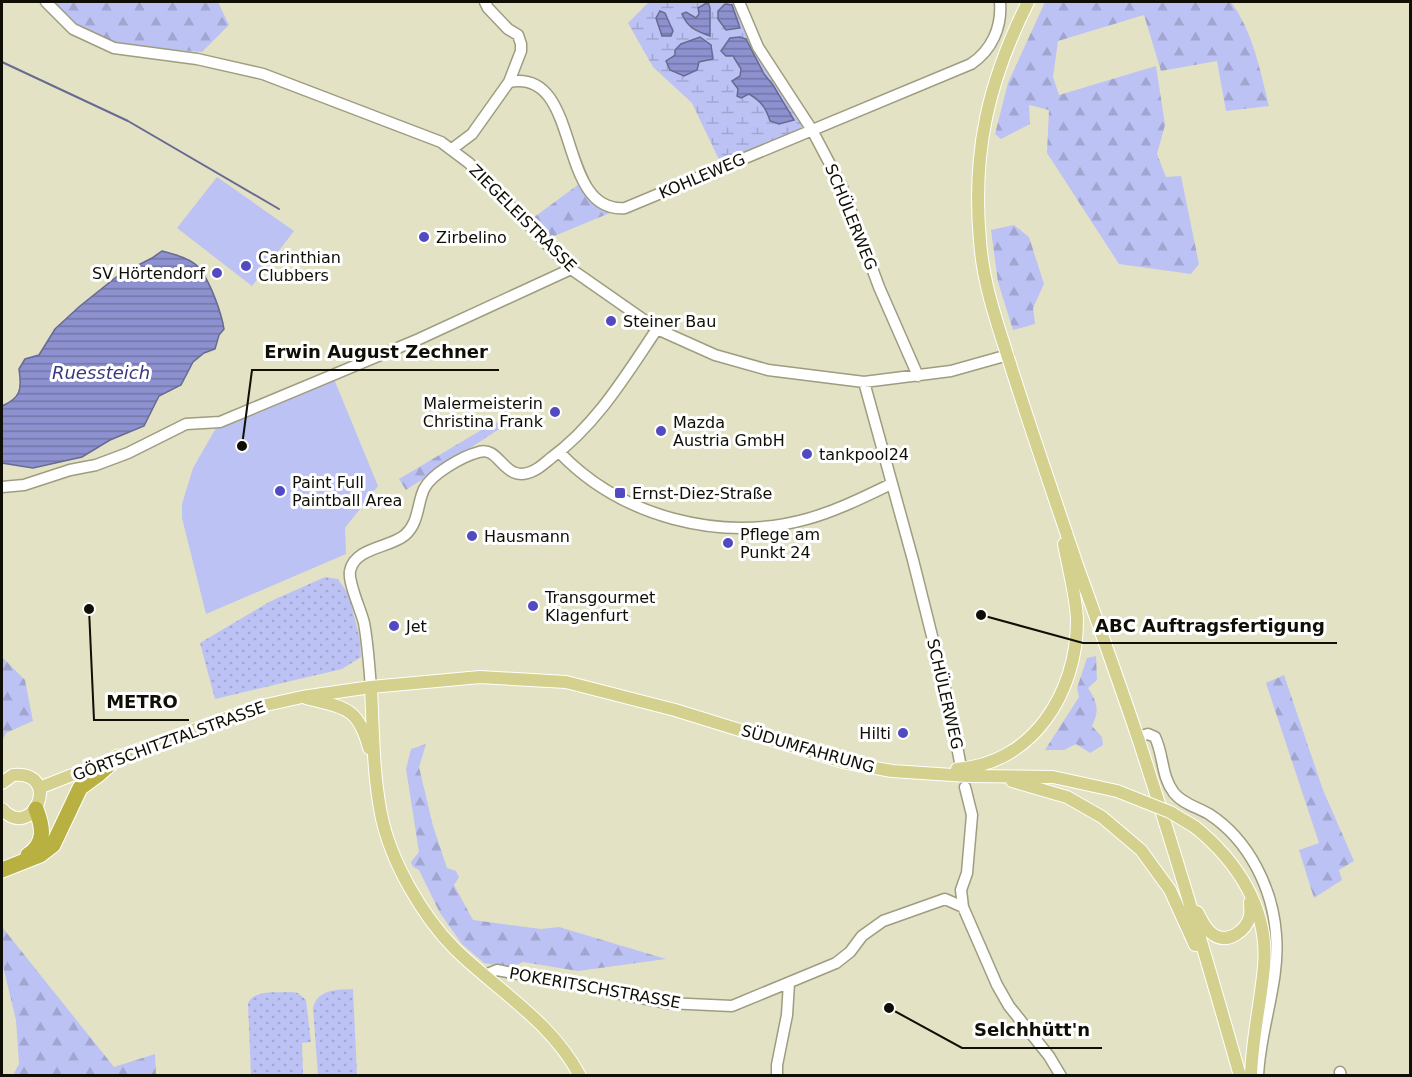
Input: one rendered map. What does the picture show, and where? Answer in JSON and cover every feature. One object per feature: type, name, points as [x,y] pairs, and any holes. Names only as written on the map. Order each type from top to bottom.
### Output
[{"type":"highway","points":[[7,867],[40,855],[53,845],[80,788],[117,757]]},
{"type":"highway","points":[[7,867],[33,852],[40,844],[42,825],[36,809]]},
{"type":"main road","points":[[1028,2],[997,72],[985,118],[978,184],[980,243],[984,273],[990,300],[1058,508],[1137,737],[1187,893],[1240,1076]]},
{"type":"main road","points":[[915,772],[966,769],[984,765],[1006,755],[1040,728],[1060,696],[1071,670],[1077,620],[1058,508]]},
{"type":"main road","name":"SÜDUMFAHRUNG","points":[[371,687],[480,677],[566,682],[675,710],[843,762],[892,771],[1053,777],[1117,791],[1170,812],[1195,827],[1228,858],[1248,888],[1257,910],[1264,946],[1264,965],[1251,1052],[1251,1076]]},
{"type":"main road","points":[[371,687],[381,814],[394,854],[407,882],[429,917],[454,948],[543,1025],[562,1047],[580,1076]]},
{"type":"main road","name":"GÖRTSCHITZTALSTRASSE","points":[[39,788],[226,717],[302,697],[371,687]]},
{"type":"main road","points":[[302,697],[341,707],[356,717],[366,735],[376,772]]},
{"type":"main road","points":[[2,783],[13,775],[28,776],[39,788],[40,795],[36,809],[25,817],[11,816],[2,809]]},
{"type":"main road","points":[[990,776],[1066,797],[1102,817],[1141,850],[1170,890],[1209,975]]},
{"type":"main road","points":[[1187,893],[1205,927],[1212,934],[1228,938],[1236,935],[1251,914],[1248,888]]},
{"type":"street","name":"ZIEGELEISTRASSE","points":[[46,2],[73,29],[114,48],[136,53],[197,59],[264,75],[427,135],[452,149],[477,171],[571,269],[657,328],[736,362],[797,375],[864,382],[951,371],[1008,355]]},
{"type":"street","points":[[452,149],[472,134],[509,82],[521,51],[518,35],[508,29],[485,2]]},
{"type":"street","name":"SCHÜLERWEG","points":[[739,2],[758,47],[812,130],[842,188],[879,287],[918,376]]},
{"type":"street","name":"KOHLEWEG","points":[[509,82],[527,81],[544,92],[560,115],[576,165],[587,188],[599,201],[616,209],[632,206],[959,70],[978,59],[991,44],[999,24],[1000,2]]},
{"type":"street","points":[[2,487],[24,485],[70,470],[96,465],[128,453],[186,424],[220,422],[419,339],[571,269]]},
{"type":"street","points":[[371,687],[364,626],[351,579],[350,571],[355,562],[362,555],[406,534],[415,522],[424,490],[430,479],[460,461],[481,450],[490,452],[511,473],[522,475],[534,471],[559,452],[588,424],[611,397],[657,328]]},
{"type":"street","name":"SCHÜLERWEG","points":[[864,382],[913,560],[948,700],[960,762]]},
{"type":"street","points":[[559,452],[586,478],[622,499],[659,515],[701,525],[748,527],[791,523],[836,510],[891,484]]},
{"type":"street","points":[[1137,737],[1148,734],[1155,737],[1165,777],[1170,787],[1181,800],[1208,813],[1232,834],[1254,862],[1266,889],[1274,918],[1277,954],[1274,982],[1261,1042],[1258,1076]]},
{"type":"street","points":[[965,787],[972,815],[967,873],[961,890],[963,907],[1003,996],[1061,1076]]},
{"type":"street","name":"POKERITSCHSTRASSE","points":[[485,975],[497,970],[667,1003],[732,1006],[836,963],[850,952],[862,936],[883,921],[945,899],[961,890]]},
{"type":"street","points":[[945,899],[963,907]]},
{"type":"street","points":[[777,1076],[787,1015],[789,983]]},
{"type":"green space","points":[[50,2],[218,2],[229,25],[202,52],[117,45],[75,26]]},
{"type":"green space","points":[[649,2],[739,2],[746,21],[812,130],[722,166],[692,103],[653,67],[628,23]],"holes":[[[710,8],[710,36],[693,30],[686,12],[696,18]],[[730,38],[746,39],[764,75],[773,85],[794,120],[758,102],[744,87],[741,69],[731,56],[721,51]]]},
{"type":"green space","points":[[1045,2],[1231,2],[1239,14],[1255,52],[1269,106],[1226,111],[1217,61],[1161,71],[1144,15],[1058,41],[1053,77],[1059,95],[1156,66],[1165,125],[1157,154],[1166,177],[1181,176],[1199,264],[1191,274],[1119,264],[1047,153],[1049,110],[1029,105],[1030,124],[1001,139],[995,134],[1008,83]]},
{"type":"green space","name":"Carinthian Clubbers","points":[[217,177],[294,231],[252,286],[177,228]]},
{"type":"green space","points":[[579,184],[591,202],[610,213],[547,239],[529,221]]},
{"type":"green space","points":[[1014,225],[1029,237],[1044,284],[1033,308],[1035,324],[1013,330],[998,282],[991,230]]},
{"type":"green space","name":"Paint Full Paintball Area","points":[[334,379],[378,486],[345,528],[346,554],[206,614],[182,518],[182,504],[193,468],[216,428]]},
{"type":"green space","points":[[511,417],[516,418],[406,490],[399,479],[488,426]]},
{"type":"green space","points":[[325,577],[338,579],[349,595],[360,640],[361,657],[342,669],[215,699],[200,643],[271,601]]},
{"type":"green space","points":[[1096,656],[1097,680],[1088,688],[1096,706],[1092,726],[1102,737],[1103,745],[1090,753],[1076,744],[1064,750],[1045,750],[1079,697],[1077,688],[1087,658]]},
{"type":"green space","points":[[2,657],[25,680],[33,721],[6,733],[2,742]]},
{"type":"green space","points":[[1284,675],[1323,790],[1354,861],[1339,870],[1342,880],[1314,898],[1299,850],[1319,843],[1266,683]]},
{"type":"green space","points":[[426,744],[419,767],[433,826],[447,868],[456,871],[459,877],[454,885],[473,920],[541,929],[559,927],[666,959],[578,971],[523,962],[510,968],[484,963],[462,944],[440,913],[419,870],[413,867],[411,862],[419,852],[406,769],[411,749]]},
{"type":"green space","points":[[2,927],[114,1067],[155,1054],[156,1075],[13,1075],[19,1064],[16,1020],[2,962]]},
{"type":"green space","points":[[353,989],[357,1075],[318,1075],[313,1008],[315,1002],[328,992]]},
{"type":"green space","points":[[298,993],[306,1000],[311,1042],[302,1043],[303,1075],[251,1075],[248,1003],[261,994]]},
{"type":"water","points":[[708,2],[710,36],[693,28],[682,14],[686,12],[696,18],[699,14],[698,8]]},
{"type":"water","points":[[725,4],[732,5],[740,28],[726,30],[718,19],[718,11]]},
{"type":"water","points":[[660,11],[665,13],[673,31],[671,36],[662,36],[656,18]]},
{"type":"water","points":[[700,37],[711,45],[713,59],[699,62],[697,70],[684,76],[670,70],[666,61],[675,55],[675,50],[681,44]]},
{"type":"water","points":[[730,38],[746,39],[764,74],[794,120],[779,124],[770,121],[765,109],[757,99],[749,94],[741,98],[737,96],[738,89],[732,81],[740,76],[741,69],[733,56],[726,56],[721,51]]},
{"type":"water","name":"Ruessteich","points":[[162,251],[193,263],[205,276],[218,306],[224,329],[219,335],[215,349],[204,353],[193,362],[181,385],[159,396],[144,426],[110,440],[82,457],[33,468],[2,463],[2,406],[13,400],[19,392],[19,369],[25,359],[39,355],[55,329],[119,275]]},
{"type":"waterway","points":[[2,62],[128,121],[279,209]]},
{"type":"place","name":"Zirbelino","points":[[424,237]]},
{"type":"place","name":"Carinthian Clubbers","points":[[246,266]]},
{"type":"place","name":"SV Hörtendorf","points":[[217,273]]},
{"type":"place","name":"Steiner Bau","points":[[611,321]]},
{"type":"place","name":"Malermeisterin Christina Frank","points":[[555,412]]},
{"type":"place","name":"Mazda Austria GmbH","points":[[661,431]]},
{"type":"place","name":"Erwin August Zechner","points":[[242,446]]},
{"type":"place","name":"tankpool24","points":[[807,454]]},
{"type":"place","name":"Paint Full Paintball Area","points":[[280,491]]},
{"type":"place","name":"Ernst-Diez-Straße","points":[[620,493]]},
{"type":"place","name":"Hausmann","points":[[472,536]]},
{"type":"place","name":"Pflege am Punkt 24","points":[[728,543]]},
{"type":"place","name":"Transgourmet Klagenfurt","points":[[533,606]]},
{"type":"place","name":"METRO","points":[[89,609]]},
{"type":"place","name":"ABC Auftragsfertigung","points":[[981,615]]},
{"type":"place","name":"Jet","points":[[394,626]]},
{"type":"place","name":"Hilti","points":[[903,733]]},
{"type":"place","name":"Selchhütt'n","points":[[889,1008]]}]
